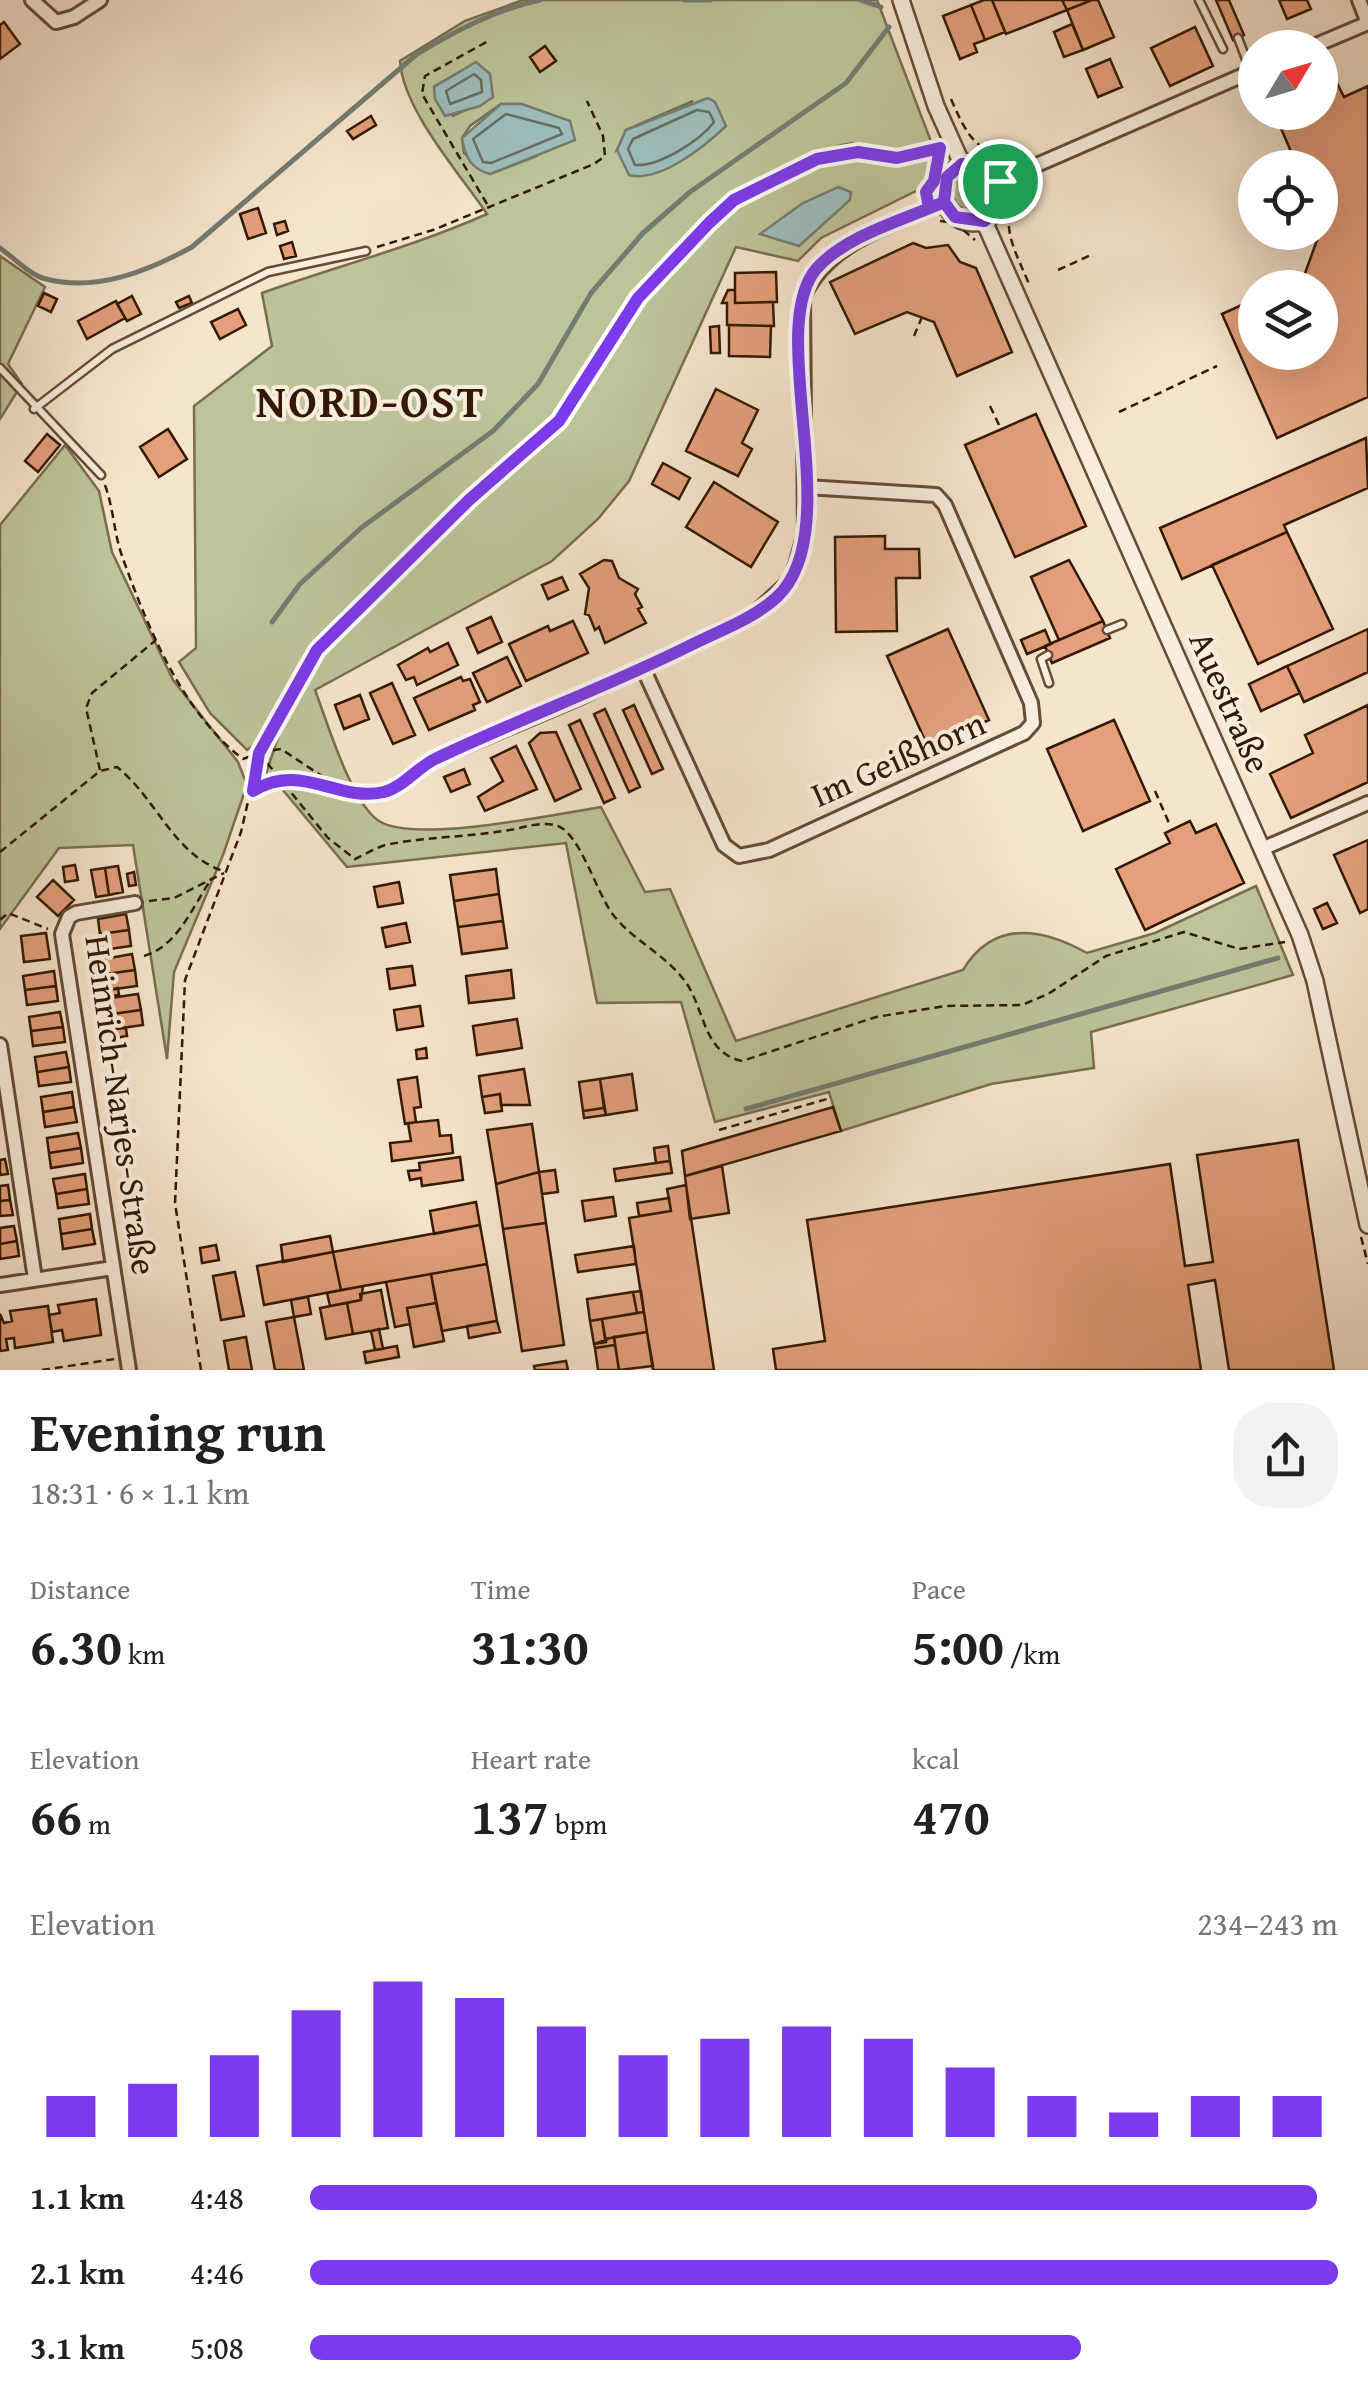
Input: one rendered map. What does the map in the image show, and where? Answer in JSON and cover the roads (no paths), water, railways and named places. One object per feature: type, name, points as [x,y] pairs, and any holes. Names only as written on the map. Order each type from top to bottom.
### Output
[{"type":"street","points":[[32,0],[56,22],[74,17],[100,0]]},
{"type":"street","points":[[901,0],[936,106],[962,164]]},
{"type":"street","points":[[1338,36],[1368,23],[1359,0]]},
{"type":"street","points":[[1007,179],[1238,78]]},
{"type":"street","points":[[389,791],[430,761],[643,668],[754,614],[776,598],[801,558],[806,487],[803,296],[816,269],[845,247],[936,205],[947,177],[962,164],[981,164],[1007,179]]},
{"type":"street","points":[[936,205],[955,217],[984,221],[1000,206],[1007,179]]},
{"type":"street","name":"Auestraße","points":[[984,221],[1262,849],[1315,981],[1364,1227]]},
{"type":"street","name":"Im Geißhorn","points":[[643,668],[724,845],[739,856],[769,850],[1024,733],[1032,723],[1031,702],[944,504],[936,495],[917,491],[806,487]]},
{"type":"street","points":[[1262,849],[1368,803]]},
{"type":"street","name":"Heinrich-Narjes-Straße","points":[[128,1364],[62,934],[69,917],[76,913],[135,902]]},
{"type":"street","points":[[0,1045],[6,1135],[35,1280]]},
{"type":"street","points":[[0,1284],[113,1268]]},
{"type":"lane","points":[[1199,0],[1223,49]]},
{"type":"lane","points":[[34,408],[112,349],[268,272],[366,251]]},
{"type":"lane","points":[[0,368],[100,475]]},
{"type":"lane","points":[[1107,630],[1122,624]]},
{"type":"lane","points":[[1048,655],[1040,659],[1048,684]]},
{"type":"water","points":[[476,62],[490,74],[493,97],[480,106],[445,116],[435,99],[434,87]]},
{"type":"water","points":[[708,98],[715,102],[726,126],[668,168],[654,174],[629,175],[617,150],[626,130]]},
{"type":"water","points":[[501,104],[522,104],[570,121],[575,140],[490,174],[483,172],[470,161],[462,138]]},
{"type":"water","points":[[838,187],[851,192],[850,200],[799,246],[760,234],[803,203]]},
{"type":"waterway","points":[[0,248],[34,274],[65,282],[103,281],[158,264],[192,247],[417,54],[477,22],[540,0]]},
{"type":"waterway","points":[[684,0],[710,0]]},
{"type":"waterway","points":[[860,0],[881,7]]},
{"type":"waterway","points":[[272,622],[300,584],[361,528],[493,431],[538,384],[591,293],[643,233],[690,192],[846,83],[889,27]]},
{"type":"waterway","points":[[746,1109],[1278,958]]},
{"type":"district","name":"NORD-OST","points":[[371,401]]}]
